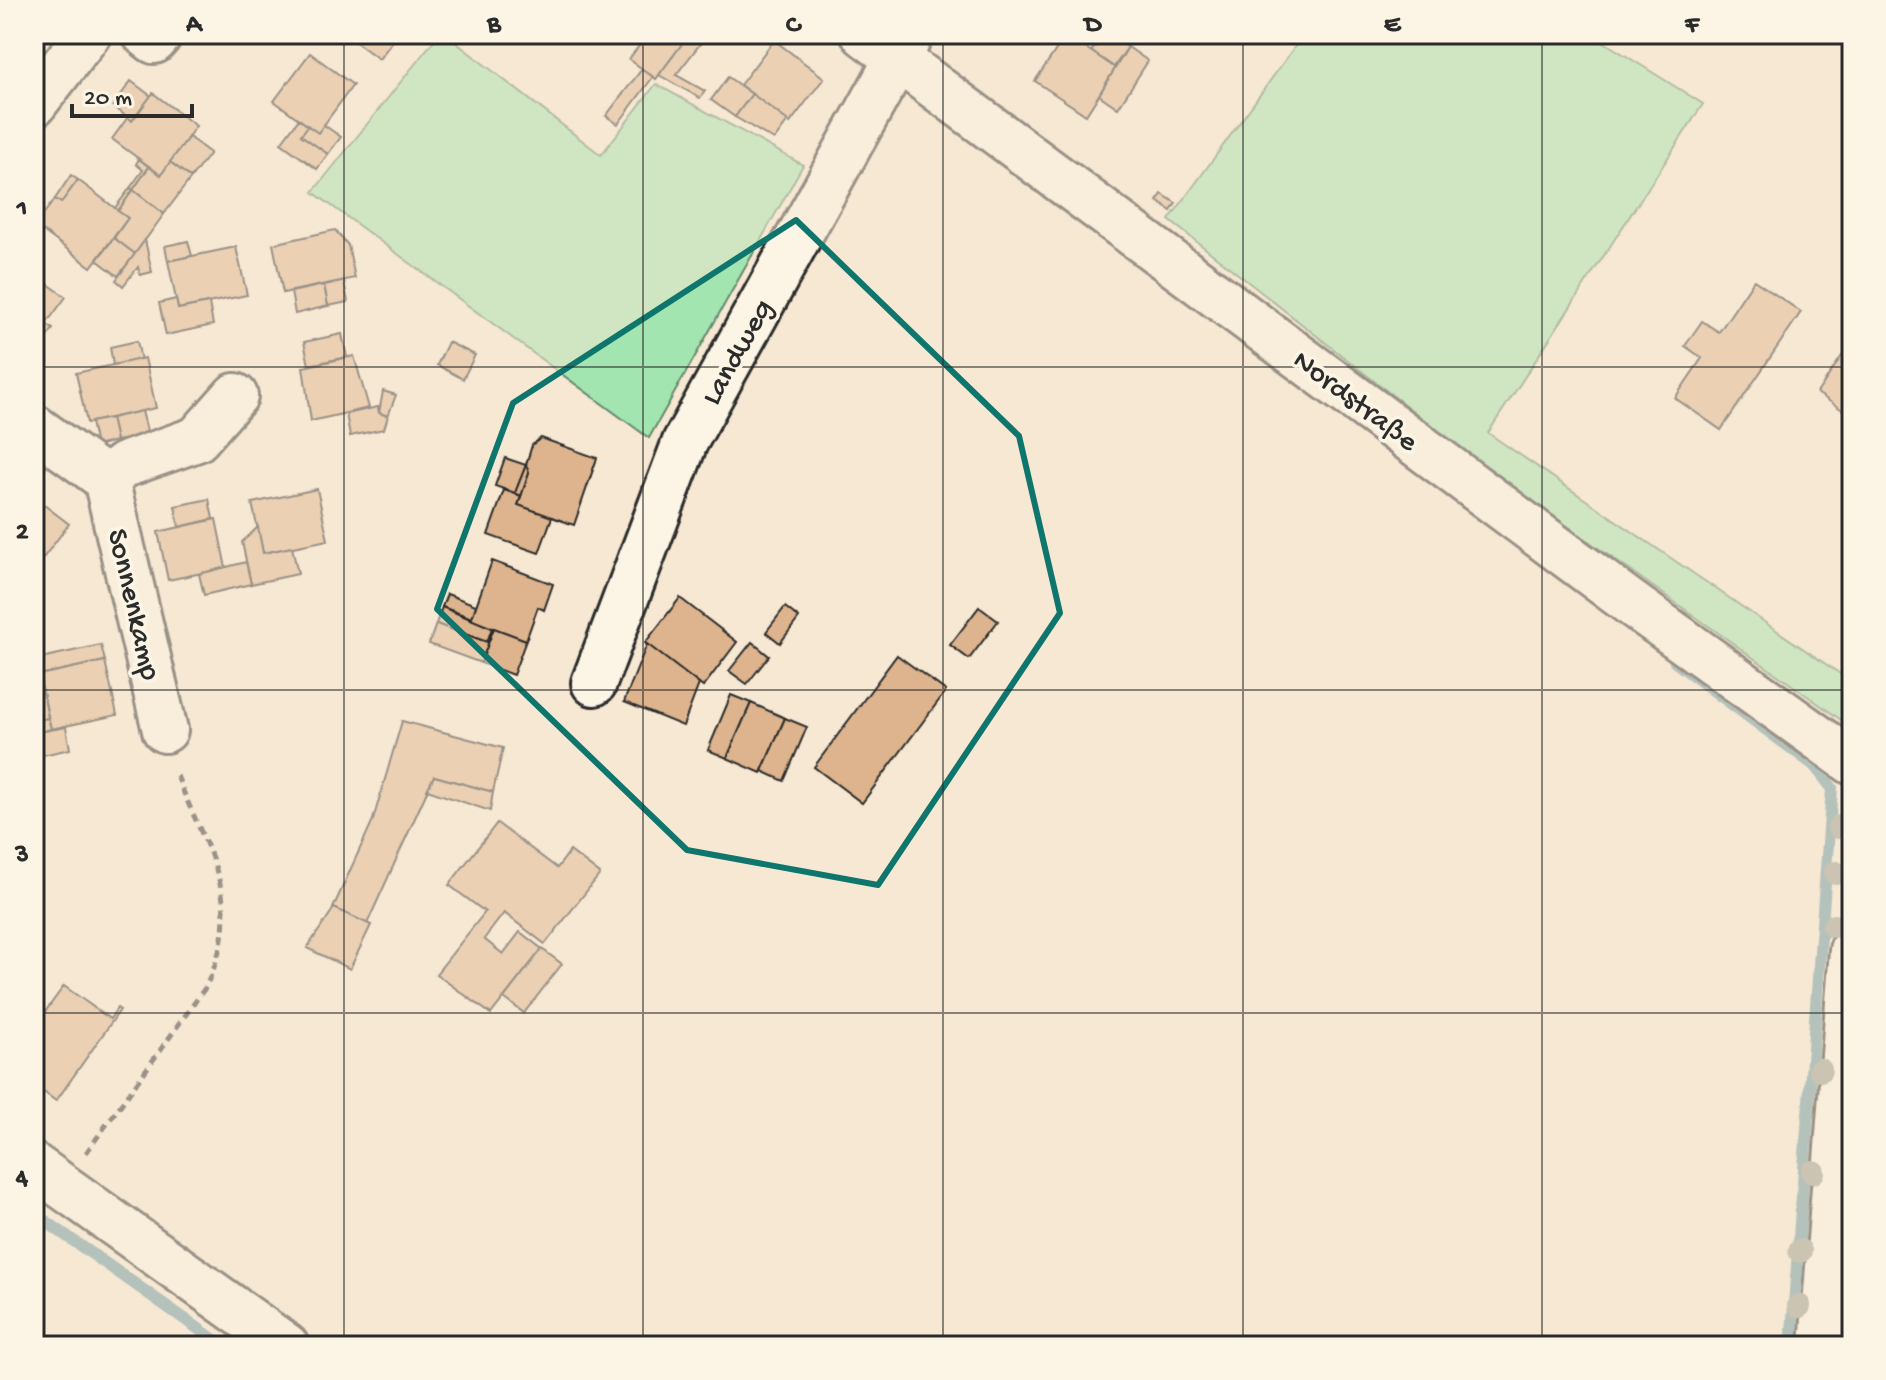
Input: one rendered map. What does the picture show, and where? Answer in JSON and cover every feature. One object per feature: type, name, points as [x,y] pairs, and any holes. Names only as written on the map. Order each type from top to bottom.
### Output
[{"type":"street","points":[[34,104],[88,34]]},
{"type":"street","points":[[145,34],[154,41],[160,34]]},
{"type":"street","name":"Landweg","points":[[594,683],[685,442],[890,42]]},
{"type":"street","name":"Nordstraße","points":[[890,42],[1628,601],[1852,762]]},
{"type":"street","points":[[34,427],[106,479],[124,465],[197,439],[235,396]]},
{"type":"street","name":"Sonnenkamp","points":[[106,479],[165,730]]},
{"type":"street","points":[[1822,1346],[1852,950]]},
{"type":"street","points":[[48,1176],[286,1346]]},
{"type":"path","points":[[48,1176],[205,988],[218,963],[223,910],[219,870],[175,773],[165,730]]},
{"type":"highlighted area","points":[[796,220],[1019,436],[1060,613],[878,885],[687,850],[437,609],[513,403]]},
{"type":"green space","points":[[439,34],[445,34],[601,155],[656,84],[803,165],[649,438],[313,192]]},
{"type":"green space","points":[[1304,34],[1591,34],[1703,104],[1488,433],[1852,682],[1852,717],[1847,724],[1484,467],[1169,220]]},
{"type":"building","points":[[345,34],[398,34],[379,59]]},
{"type":"building","points":[[648,34],[688,36],[656,79],[629,59]]},
{"type":"building","points":[[1066,35],[1116,68],[1086,115],[1035,81]]},
{"type":"building","points":[[1108,35],[1128,47],[1114,67],[1091,51]]},
{"type":"building","points":[[688,36],[700,44],[676,75],[705,91],[700,98],[659,75]]},
{"type":"building","points":[[774,40],[824,78],[790,123],[740,85]]},
{"type":"building","points":[[1128,47],[1148,61],[1118,108],[1099,95]]},
{"type":"building","points":[[310,53],[353,85],[318,133],[274,101]]},
{"type":"building","points":[[642,69],[653,77],[618,124],[606,116]]},
{"type":"building","points":[[728,77],[752,94],[735,117],[711,100]]},
{"type":"building","points":[[131,81],[151,96],[132,121],[113,106]]},
{"type":"building","points":[[153,93],[196,126],[161,175],[112,139],[128,117],[132,121]]},
{"type":"building","points":[[752,94],[788,121],[774,140],[735,117]]},
{"type":"building","points":[[299,119],[308,126],[301,135],[328,154],[317,169],[281,143]]},
{"type":"building","points":[[324,125],[341,137],[328,154],[301,135],[308,126],[318,133]]},
{"type":"building","points":[[189,137],[210,153],[191,178],[170,162]]},
{"type":"building","points":[[139,159],[149,167],[133,190],[130,188],[143,170],[136,164]]},
{"type":"building","points":[[170,162],[191,178],[164,214],[133,190],[149,167],[161,175]]},
{"type":"building","points":[[71,175],[78,180],[61,203],[55,199]]},
{"type":"building","points":[[78,180],[128,218],[91,267],[35,225],[55,199],[61,203]]},
{"type":"building","points":[[130,188],[133,190],[118,211],[115,208]]},
{"type":"building","points":[[133,190],[164,214],[135,254],[114,238],[128,218],[118,211]]},
{"type":"building","points":[[1162,194],[1176,203],[1171,211],[1157,201]]},
{"type":"building","points":[[335,230],[348,245],[355,278],[283,293],[273,244]]},
{"type":"building","points":[[114,238],[135,254],[118,276],[97,260]]},
{"type":"building","points":[[145,240],[152,272],[140,275],[138,267],[123,286],[116,280]]},
{"type":"building","points":[[188,241],[192,256],[168,261],[165,246]]},
{"type":"building","points":[[236,247],[247,295],[178,309],[168,261]]},
{"type":"building","points":[[34,274],[66,297],[46,324],[53,329],[35,353]]},
{"type":"building","points":[[1754,280],[1801,312],[1721,430],[1675,398],[1702,358],[1685,346],[1702,321],[1719,332]]},
{"type":"building","points":[[344,281],[348,302],[328,306],[324,285]]},
{"type":"building","points":[[324,285],[328,306],[295,314],[291,292]]},
{"type":"building","points":[[176,299],[178,309],[209,303],[213,325],[166,335],[159,303]]},
{"type":"building","points":[[342,334],[347,357],[309,365],[304,342]]},
{"type":"building","points":[[137,341],[141,360],[113,365],[110,347]]},
{"type":"building","points":[[1852,341],[1852,406],[1847,413],[1817,393]]},
{"type":"building","points":[[448,342],[475,355],[463,379],[437,365]]},
{"type":"building","points":[[354,356],[369,408],[311,421],[303,367]]},
{"type":"building","points":[[145,358],[156,408],[87,423],[76,373]]},
{"type":"building","points":[[383,391],[396,395],[388,416],[379,413]]},
{"type":"building","points":[[378,407],[379,413],[388,416],[384,429],[350,436],[346,414]]},
{"type":"building","points":[[142,411],[148,435],[116,441],[111,418]]},
{"type":"building","points":[[111,418],[116,441],[96,446],[91,422]]},
{"type":"building","points":[[541,438],[597,458],[574,525],[518,505],[529,473],[526,465],[532,445]]},
{"type":"building","points":[[505,458],[526,465],[515,493],[495,486]]},
{"type":"building","points":[[526,465],[529,473],[521,496],[515,493]]},
{"type":"building","points":[[317,489],[328,540],[263,553],[252,503]]},
{"type":"building","points":[[504,490],[521,496],[518,505],[552,517],[539,553],[488,535]]},
{"type":"building","points":[[209,499],[213,519],[179,527],[175,506]]},
{"type":"building","points":[[39,501],[69,524],[34,570],[34,505]]},
{"type":"building","points":[[216,519],[226,568],[168,580],[158,532]]},
{"type":"building","points":[[258,527],[263,553],[292,547],[298,574],[251,584],[242,542]]},
{"type":"building","points":[[492,561],[553,584],[544,610],[538,607],[526,640],[471,620]]},
{"type":"building","points":[[246,562],[251,584],[204,595],[199,574]]},
{"type":"building","points":[[447,594],[476,605],[472,618],[442,607]]},
{"type":"building","points":[[680,598],[737,642],[703,687],[645,643]]},
{"type":"building","points":[[442,607],[492,628],[487,642],[436,624]]},
{"type":"building","points":[[785,607],[799,618],[780,643],[766,632]]},
{"type":"building","points":[[979,607],[998,621],[969,659],[950,645]]},
{"type":"building","points":[[436,624],[487,642],[494,628],[481,663],[429,644]]},
{"type":"building","points":[[494,628],[526,640],[513,675],[481,663]]},
{"type":"building","points":[[752,642],[769,656],[747,684],[729,671]]},
{"type":"building","points":[[647,644],[699,684],[683,726],[624,702]]},
{"type":"building","points":[[101,645],[105,661],[39,675],[36,659]]},
{"type":"building","points":[[897,655],[946,691],[862,803],[814,767]]},
{"type":"building","points":[[105,661],[117,715],[51,729],[39,675]]},
{"type":"building","points":[[42,688],[48,718],[34,721],[34,690]]},
{"type":"building","points":[[731,695],[751,703],[727,758],[708,750]]},
{"type":"building","points":[[751,703],[785,718],[761,773],[727,758]]},
{"type":"building","points":[[48,718],[51,729],[34,733],[34,721]]},
{"type":"building","points":[[785,718],[807,727],[784,781],[762,771]]},
{"type":"building","points":[[402,721],[503,748],[493,792],[434,776],[367,924],[333,908],[373,820]]},
{"type":"building","points":[[66,727],[70,749],[34,757],[34,733]]},
{"type":"building","points":[[434,776],[493,792],[490,811],[427,790]]},
{"type":"building","points":[[497,823],[557,868],[570,851],[600,874],[545,944],[504,913],[484,939],[503,954],[520,932],[542,949],[491,1014],[436,974],[485,912],[449,885]]},
{"type":"building","points":[[334,908],[371,925],[350,969],[307,948]]},
{"type":"building","points":[[542,949],[562,964],[524,1013],[504,998]]},
{"type":"building","points":[[64,986],[110,1019],[117,1008],[120,1010],[56,1101],[34,1085],[34,1027]]},
{"type":"waterway","points":[[1675,662],[1815,766],[1832,788],[1791,1346]]},
{"type":"waterway","points":[[34,1213],[223,1346]]},
{"type":"waterway","points":[[1847,1346],[1852,1271]]}]
